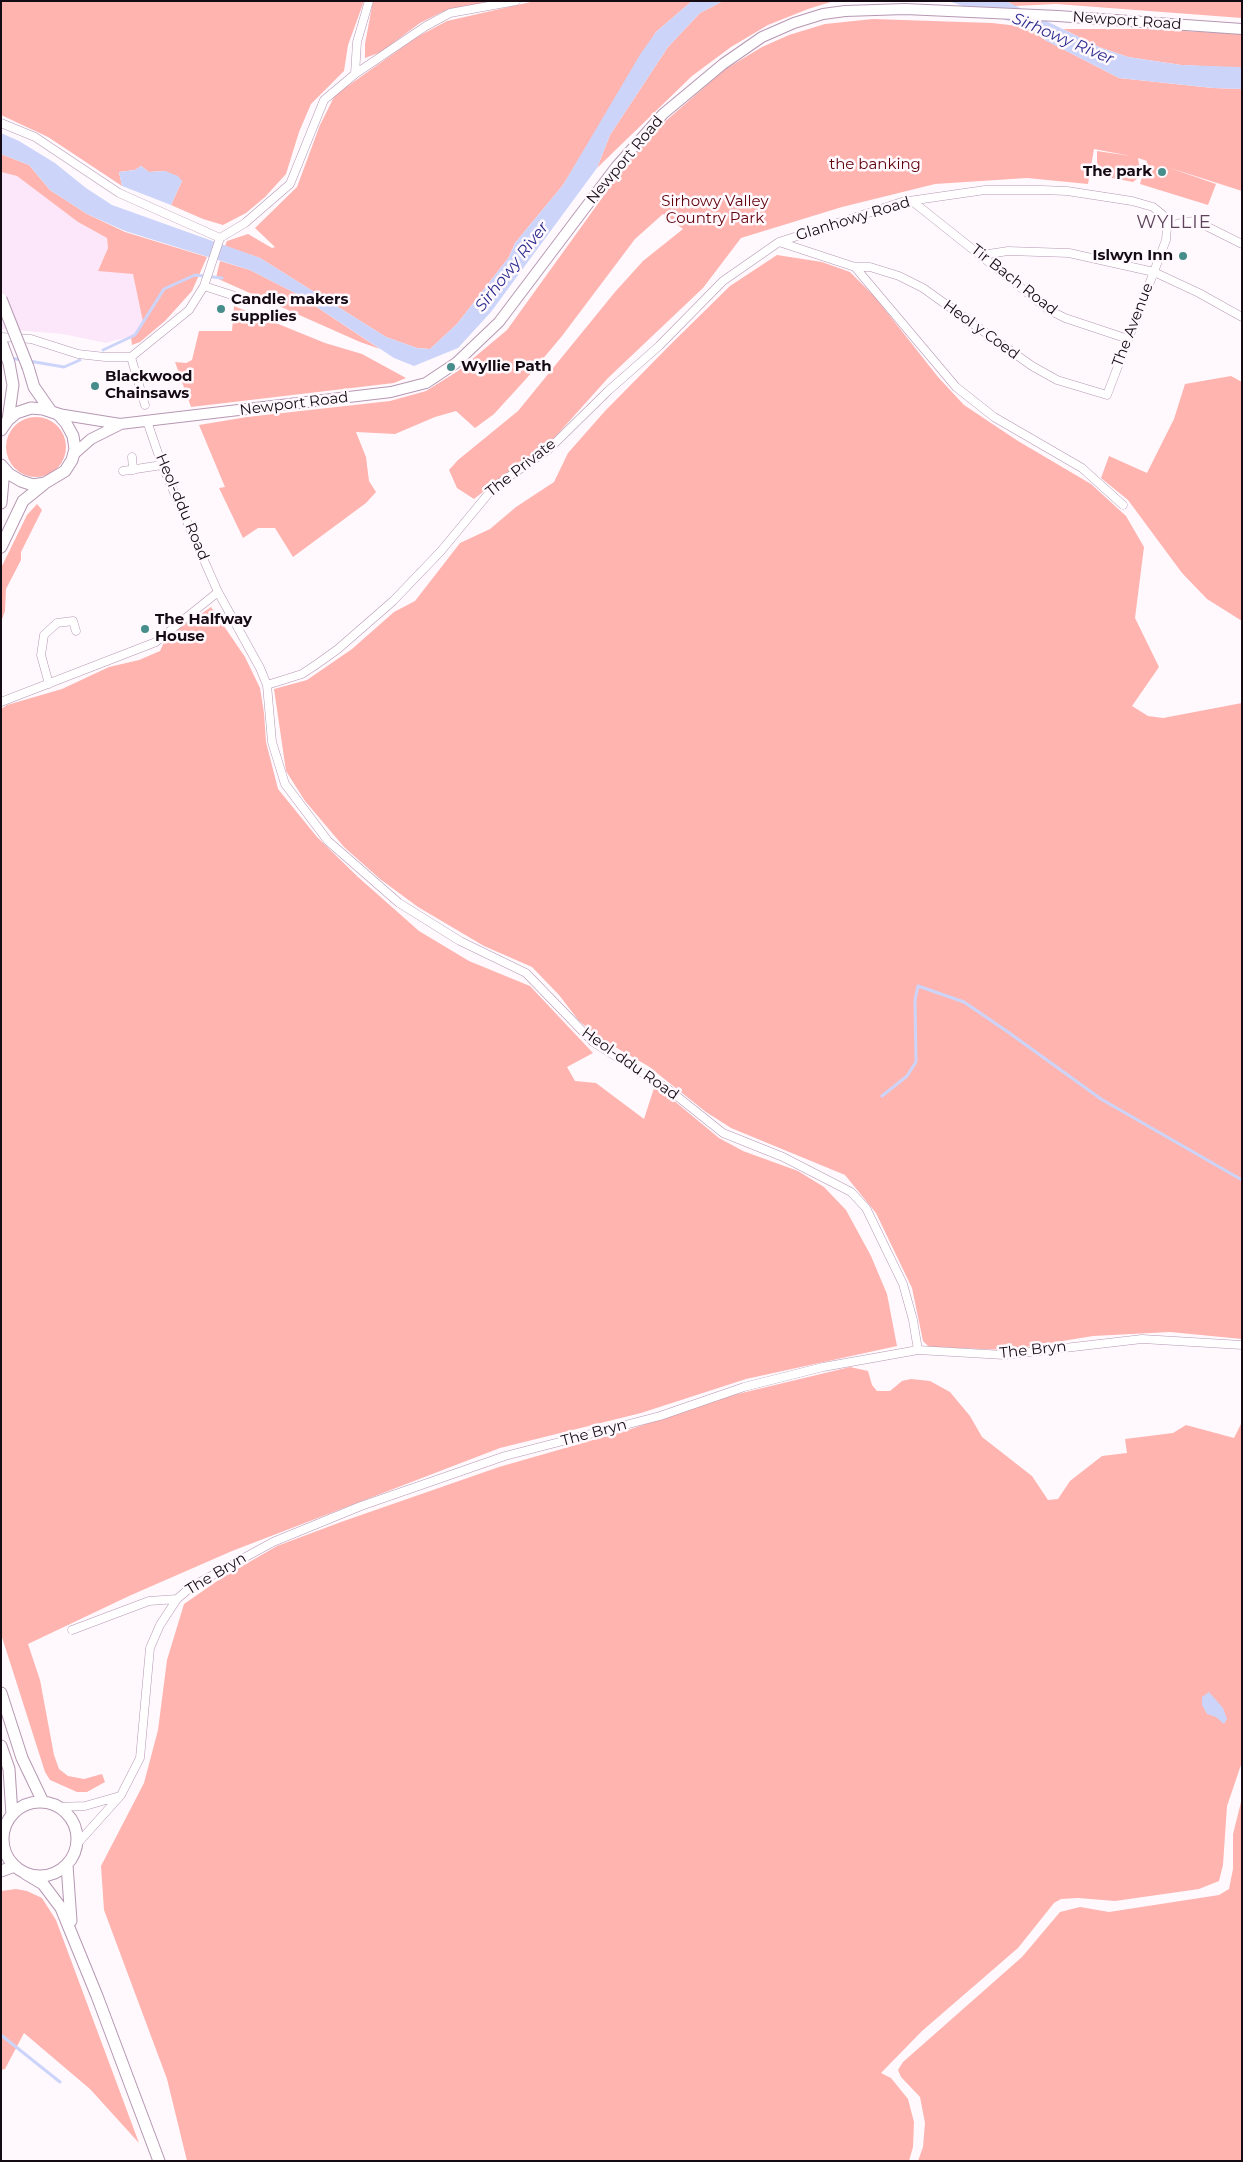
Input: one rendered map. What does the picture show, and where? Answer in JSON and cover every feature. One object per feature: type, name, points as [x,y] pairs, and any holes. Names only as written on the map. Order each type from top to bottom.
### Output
[{"type":"main road","name":"Newport Road","points":[[54,412],[120,424],[382,393],[426,383],[456,363],[499,322],[639,139],[663,114],[723,64],[762,37],[794,23],[823,14],[905,9],[1058,16],[1242,29]]},
{"type":"main road","points":[[1,299],[34,387],[54,412],[66,423],[73,436],[74,454],[65,471],[45,483],[24,501],[1,547]]},
{"type":"main road","points":[[1,341],[9,363],[13,392],[4,425]]},
{"type":"main road","points":[[4,425],[26,409],[37,408],[54,412]]},
{"type":"main road","name":"Newport Road","points":[[74,454],[96,436],[120,424]]},
{"type":"main road","points":[[3,467],[15,478],[27,484],[45,483]]},
{"type":"main road","points":[[1,503],[3,467]]},
{"type":"main road","points":[[1,1693],[22,1758],[42,1802]]},
{"type":"main road","points":[[1,1746],[9,1769],[12,1815],[3,1834],[2,1845],[7,1856],[15,1866],[43,1884],[53,1896],[72,1933],[159,2161]]},
{"type":"main road","points":[[12,1815],[31,1803],[42,1802],[58,1807],[73,1822],[77,1844],[67,1865],[72,1933]]},
{"type":"main road","points":[[26,1874],[48,1876],[67,1865]]},
{"type":"main road","points":[[1,1872],[15,1866]]},
{"type":"street","points":[[355,74],[357,42],[369,1]]},
{"type":"street","points":[[1,337],[31,339],[78,354],[105,358],[131,357],[189,310],[205,284],[220,238],[245,223],[290,184],[324,100],[355,74],[426,26],[450,13],[516,1]]},
{"type":"street","points":[[1,123],[35,137],[119,193],[220,238]]},
{"type":"street","name":"Glanhowy Road","points":[[749,261],[779,242],[862,214],[912,201],[984,190],[1067,191],[1132,200],[1153,207],[1163,215],[1168,227]]},
{"type":"street","name":"Tir Bach Road","points":[[912,201],[982,254],[1049,310],[1065,318],[1128,340]]},
{"type":"street","points":[[1168,227],[1184,222],[1196,221],[1242,244]]},
{"type":"street","name":"The Avenue","points":[[1108,395],[1166,240],[1168,227]]},
{"type":"street","name":"Heol y Coed","points":[[779,242],[855,267],[870,267],[907,280],[938,298],[1032,366],[1057,380],[1108,395]]},
{"type":"street","points":[[982,254],[1008,251],[1069,253],[1154,272],[1199,292],[1242,317]]},
{"type":"street","name":"The Private","points":[[267,685],[302,674],[338,649],[393,601],[494,487],[549,449],[608,391],[659,346],[723,281],[749,261]]},
{"type":"street","points":[[855,267],[956,387],[994,417],[1082,468],[1124,504]]},
{"type":"street","points":[[205,284],[244,299]]},
{"type":"street","points":[[131,357],[145,405]]},
{"type":"street","name":"Heol-ddu Road","points":[[147,421],[162,465],[218,592],[260,668],[267,685],[272,742],[286,784],[328,840],[399,904],[460,941],[526,973],[593,1042],[668,1088],[723,1133],[783,1157],[851,1192],[866,1208],[903,1284],[913,1320],[918,1350]]},
{"type":"street","points":[[132,457],[134,470]]},
{"type":"street","points":[[123,471],[162,465]]},
{"type":"street","points":[[1,702],[156,642],[218,592]]},
{"type":"street","points":[[48,684],[41,655],[44,635],[57,623],[73,621],[76,631]]},
{"type":"street","name":"The Bryn","points":[[77,1844],[122,1795],[140,1758],[150,1648],[160,1625],[177,1598],[214,1573],[273,1542],[361,1506],[505,1456],[660,1416],[744,1387],[823,1367],[918,1350],[1004,1355],[1142,1339],[1242,1345]]},
{"type":"street","points":[[72,1630],[149,1601],[177,1598]]},
{"type":"street","points":[[58,1807],[85,1806],[122,1795]]},
{"type":"shaded area","points":[[1,172],[17,176],[78,222],[107,238],[108,248],[98,270],[133,273],[143,322],[135,335],[106,343],[63,334],[1,329]]},
{"type":"green space","points":[[1,1],[364,1],[348,45],[344,71],[311,104],[299,132],[286,174],[265,197],[246,213],[223,225],[203,219],[171,205],[182,181],[165,171],[149,172],[141,166],[135,170],[119,172],[122,186],[48,137],[1,115]]},
{"type":"green space","points":[[373,1],[494,1],[442,12],[420,23],[381,52],[365,58],[365,44]]},
{"type":"green space","points":[[535,1],[692,1],[656,32],[563,185],[515,243],[509,257],[457,324],[430,349],[417,348],[386,337],[260,258],[225,246],[227,241],[248,234],[272,248],[275,247],[255,228],[297,187],[320,125],[335,95],[417,37],[447,21]]},
{"type":"green space","points":[[723,1],[834,1],[768,25],[731,47],[692,76],[597,168],[610,135],[668,47],[700,13]]},
{"type":"green space","points":[[1006,1],[1242,1],[1242,18],[1056,4],[1015,6]]},
{"type":"green space","points":[[873,19],[992,23],[1027,27],[1045,40],[1119,78],[1213,88],[1242,89],[1242,191],[1167,167],[1216,184],[1208,205],[1140,184],[1147,161],[1138,158],[1140,172],[1138,178],[1133,182],[1097,175],[1097,151],[1131,156],[1094,149],[1088,184],[1027,178],[935,184],[842,207],[741,238],[703,288],[608,378],[547,446],[508,472],[474,499],[457,488],[449,470],[458,460],[518,411],[615,292],[643,261],[683,229],[663,214],[635,239],[562,336],[494,414],[475,428],[456,411],[435,417],[395,434],[356,432],[366,457],[369,481],[376,492],[366,503],[293,557],[275,528],[258,528],[243,538],[219,488],[225,487],[199,425],[247,417],[390,401],[426,391],[458,371],[507,330],[633,155],[660,126],[724,70],[762,47],[789,35],[825,24]]},
{"type":"green space","points":[[1063,29],[1145,29],[1242,34],[1242,68],[1181,65],[1128,57],[1099,47]]},
{"type":"green space","points":[[1,154],[29,165],[50,190],[87,214],[125,232],[207,257],[192,291],[165,321],[140,342],[132,345],[131,337],[135,335],[143,322],[133,274],[98,271],[108,248],[107,238],[78,222],[17,176],[1,172]]},
{"type":"green space","points":[[777,255],[822,262],[850,272],[875,297],[938,377],[964,405],[1018,441],[1091,484],[1126,516],[1144,547],[1135,618],[1159,667],[1132,706],[1148,716],[1163,718],[1242,703],[1242,1339],[1170,1332],[1093,1336],[1008,1350],[929,1347],[923,1341],[912,1288],[876,1213],[845,1175],[731,1128],[706,1112],[648,1066],[603,1040],[579,1021],[559,995],[532,967],[484,946],[418,907],[380,879],[344,847],[305,801],[286,771],[274,689],[307,680],[352,649],[394,612],[415,601],[460,543],[490,529],[516,507],[554,482],[568,453],[605,411],[730,286]]},
{"type":"green space","points":[[220,261],[250,270],[297,294],[380,349],[360,342],[216,278]]},
{"type":"green space","points":[[234,306],[325,343],[362,354],[406,378],[394,383],[191,407],[175,362],[186,363],[192,360],[199,331],[232,331]]},
{"type":"green space","points":[[1231,376],[1242,382],[1242,621],[1207,599],[1182,573],[1128,500],[1101,478],[1109,456],[1147,473],[1174,419],[1185,384]]},
{"type":"green space","points":[[36,417],[52,422],[57,426],[61,431],[66,447],[61,463],[57,468],[52,472],[36,477],[20,472],[15,468],[11,463],[6,447],[11,431],[15,426],[20,422]]},
{"type":"green space","points":[[37,504],[42,510],[21,552],[21,560],[6,589],[5,611],[1,622],[1,568],[27,515]]},
{"type":"green space","points":[[211,607],[245,657],[260,688],[266,742],[278,789],[317,837],[358,877],[419,931],[469,961],[530,986],[593,1053],[567,1067],[575,1081],[596,1083],[644,1119],[655,1085],[719,1138],[743,1151],[798,1171],[824,1187],[846,1210],[871,1256],[887,1294],[897,1346],[746,1379],[641,1413],[500,1448],[232,1551],[129,1596],[28,1644],[40,1680],[54,1755],[59,1769],[68,1776],[84,1779],[102,1774],[105,1782],[87,1792],[77,1792],[50,1780],[45,1772],[1,1634],[1,709],[7,705],[62,689],[109,667],[139,660],[160,651],[165,640]]},
{"type":"green space","points":[[850,1367],[868,1371],[872,1385],[877,1391],[890,1391],[902,1381],[911,1379],[930,1381],[950,1392],[970,1416],[982,1437],[1032,1476],[1048,1500],[1058,1499],[1070,1481],[1102,1456],[1127,1453],[1125,1439],[1173,1433],[1186,1425],[1234,1438],[1242,1422],[1242,1762],[1227,1806],[1223,1865],[1219,1881],[1199,1889],[1115,1901],[1078,1898],[1061,1899],[1054,1903],[1018,1948],[922,2031],[881,2073],[891,2078],[908,2099],[914,2122],[913,2147],[909,2161],[187,2161],[167,2079],[104,1910],[101,1866],[144,1783],[158,1730],[167,1660],[184,1604],[220,1579],[277,1546],[341,1522],[499,1467],[628,1430],[725,1397]]},
{"type":"green space","points":[[1242,1798],[1242,2161],[918,2161],[923,2147],[925,2123],[920,2097],[901,2077],[898,2070],[903,2062],[1022,1957],[1060,1912],[1080,1907],[1109,1912],[1219,1895],[1229,1889],[1233,1869],[1233,1834]]},
{"type":"green space","points":[[16,1889],[27,1891],[42,1898],[56,1920],[139,2143],[90,2089],[24,2033],[5,2069],[1,2070],[1,1891]]},
{"type":"water","name":"Sirhowy River","points":[[692,1],[723,1],[700,13],[668,47],[610,135],[597,168],[491,312],[458,348],[414,366],[394,358],[297,294],[250,270],[125,231],[87,214],[50,190],[29,165],[1,154],[1,133],[19,141],[55,163],[86,188],[112,205],[260,258],[386,337],[417,348],[430,349],[457,324],[509,257],[515,243],[563,185],[641,53],[656,32]]},
{"type":"water","name":"Sirhowy River","points":[[948,1],[1006,1],[1099,47],[1128,57],[1181,65],[1239,67],[1242,68],[1242,89],[1213,88],[1119,78],[1045,40],[1027,27]]},
{"type":"water","points":[[141,166],[149,172],[165,171],[178,176],[182,181],[171,205],[122,186],[119,172],[135,170]]},
{"type":"water","points":[[1209,1692],[1223,1708],[1227,1719],[1224,1724],[1216,1717],[1207,1714],[1202,1705],[1202,1697]]},
{"type":"waterway","points":[[103,350],[135,335],[164,289],[195,275],[222,278]]},
{"type":"waterway","points":[[9,358],[23,360]]},
{"type":"waterway","points":[[29,361],[64,367],[80,360]]},
{"type":"waterway","points":[[882,1096],[907,1076],[916,1062],[915,1000],[918,986],[964,1002],[1101,1099],[1242,1180]]},
{"type":"waterway","points":[[1,2035],[60,2082]]},
{"type":"place","name":"The park","points":[[1162,172]]},
{"type":"place","name":"Islwyn Inn","points":[[1183,256]]},
{"type":"place","name":"Candle makers supplies","points":[[221,309]]},
{"type":"place","name":"Wyllie Path","points":[[451,367]]},
{"type":"place","name":"Blackwood Chainsaws","points":[[95,386]]},
{"type":"place","name":"The Halfway House","points":[[145,629]]},
{"type":"district","name":"WYLLIE","points":[[1174,223]]},
{"type":"park label","name":"the banking","points":[[875,165]]},
{"type":"park label","name":"Sirhowy Valley Country Park","points":[[715,210]]}]
